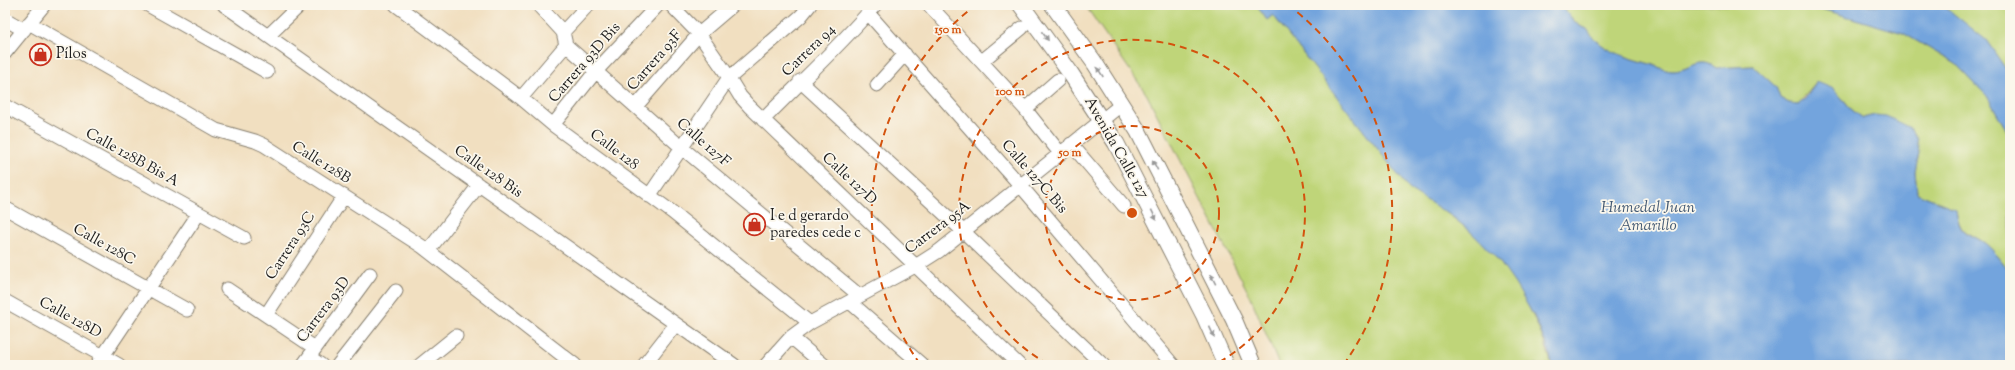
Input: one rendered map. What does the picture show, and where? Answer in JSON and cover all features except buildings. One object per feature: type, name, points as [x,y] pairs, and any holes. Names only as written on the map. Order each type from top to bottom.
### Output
[{"type":"main road","name":"Avenida Calle 127","points":[[1021,5],[1049,41],[1101,120],[1142,193],[1204,315],[1226,365]]},
{"type":"main road","name":"Avenida Calle 127","points":[[1053,5],[1122,104],[1138,131],[1234,320],[1253,365]]},
{"type":"street","points":[[5,53],[44,5]]},
{"type":"street","points":[[148,5],[267,72]]},
{"type":"street","name":"Calle 128 Bis","points":[[224,5],[734,365]]},
{"type":"street","points":[[268,36],[300,5]]},
{"type":"street","name":"Calle 128","points":[[396,5],[521,98],[553,125],[672,212],[810,324]]},
{"type":"street","name":"Calle 127F","points":[[538,5],[565,38],[596,71],[855,299],[922,365]]},
{"type":"street","points":[[521,98],[588,5]]},
{"type":"street","name":"Carrera 93D Bis","points":[[553,125],[596,71],[658,5]]},
{"type":"street","name":"Calle 127D","points":[[671,5],[699,34],[740,96],[1020,365]]},
{"type":"street","name":"Carrera 93F","points":[[636,105],[699,34],[733,5]]},
{"type":"street","points":[[649,196],[728,79],[800,16],[810,5]]},
{"type":"street","points":[[929,5],[1025,109],[1060,153]]},
{"type":"street","name":"Calle 127C Bis","points":[[872,9],[905,54],[1020,185],[1173,365]]},
{"type":"street","name":"Carrera 94","points":[[764,120],[800,81],[835,50],[872,9]]},
{"type":"street","name":"Calle 128B","points":[[5,19],[26,27],[216,130],[254,140],[264,145],[428,252],[575,365]]},
{"type":"street","points":[[982,61],[1022,28]]},
{"type":"street","points":[[877,85],[905,54]]},
{"type":"street","points":[[1025,109],[1058,80]]},
{"type":"street","points":[[800,81],[963,231],[1103,365]]},
{"type":"street","name":"Carrera 95A","points":[[766,365],[791,337],[810,324],[917,265],[963,231],[1122,104]]},
{"type":"street","name":"Calle 128B Bis A","points":[[5,106],[244,238]]},
{"type":"street","points":[[1071,144],[1124,206]]},
{"type":"street","points":[[428,252],[479,185]]},
{"type":"street","name":"Carrera 93C","points":[[266,314],[344,196]]},
{"type":"street","name":"Calle 128C","points":[[5,208],[187,310]]},
{"type":"street","points":[[100,360],[199,213]]},
{"type":"street","name":"Carrera 93D","points":[[309,357],[370,274]]},
{"type":"street","points":[[227,289],[266,314],[309,357],[321,365]]},
{"type":"street","points":[[338,365],[396,291]]},
{"type":"street","name":"Calle 128D","points":[[5,301],[100,360],[119,365]]},
{"type":"street","points":[[644,365],[676,324]]},
{"type":"street","points":[[420,365],[456,336]]},
{"type":"street","points":[[791,337],[824,365]]},
{"type":"green space","points":[[1085,5],[1256,5],[1267,20],[1273,15],[1409,189],[1460,223],[1481,242],[1499,262],[1515,284],[1529,308],[1552,365],[1279,365],[1251,298],[1147,95]]},
{"type":"green space","points":[[1563,5],[1808,5],[1903,33],[1956,64],[1987,96],[2010,136],[2010,273],[1996,254],[1986,244],[1963,229],[1960,225],[1956,209],[1917,193],[1915,171],[1919,153],[1875,115],[1863,118],[1852,110],[1844,100],[1817,82],[1798,104],[1789,103],[1780,98],[1776,87],[1753,66],[1716,68],[1710,64],[1700,63],[1684,69],[1670,71],[1623,56],[1599,43],[1592,37],[1587,29],[1580,26],[1573,20]]},
{"type":"green space","points":[[1940,5],[2010,5],[2010,75],[1986,40]]},
{"type":"water","name":"Humedal Juan Amarillo","points":[[1256,5],[1563,5],[1573,20],[1580,26],[1587,29],[1592,37],[1606,48],[1623,56],[1670,71],[1684,69],[1699,63],[1710,64],[1716,68],[1753,66],[1776,87],[1780,98],[1789,103],[1798,104],[1804,100],[1817,82],[1834,89],[1852,110],[1863,118],[1875,115],[1886,116],[1910,128],[1917,139],[1919,153],[1915,172],[1917,193],[1956,209],[1962,230],[1986,244],[2010,273],[2010,365],[1552,365],[1549,351],[1534,316],[1499,261],[1471,232],[1453,217],[1409,189],[1273,15],[1267,20]]},
{"type":"water","points":[[1808,5],[1940,5],[1949,10],[1986,40],[2010,75],[2010,136],[1987,96],[1956,64],[1903,33]]},
{"type":"place","name":"Pílos","points":[[40,54]]},
{"type":"place","name":"I e d gerardo paredes cede c","points":[[755,225]]}]
